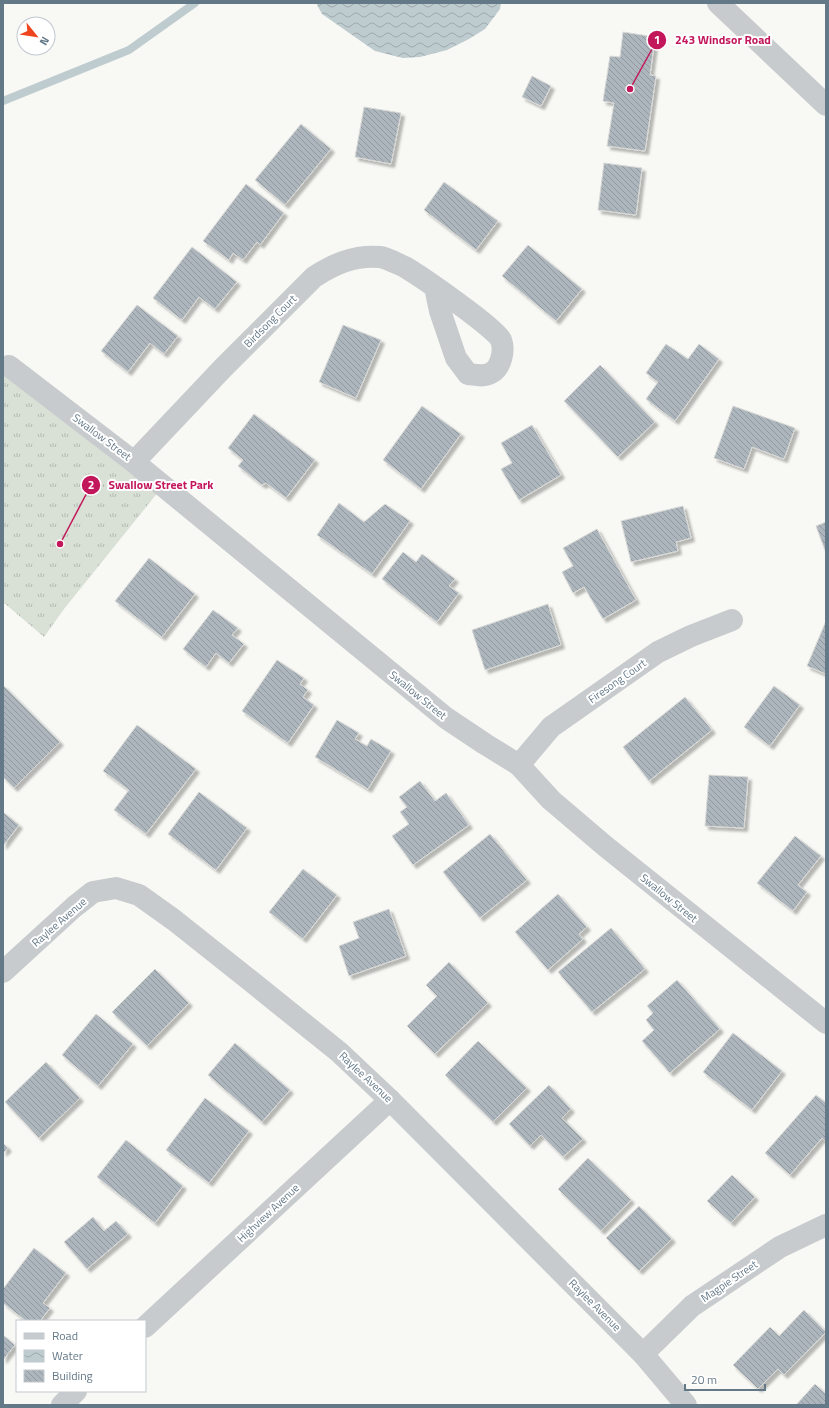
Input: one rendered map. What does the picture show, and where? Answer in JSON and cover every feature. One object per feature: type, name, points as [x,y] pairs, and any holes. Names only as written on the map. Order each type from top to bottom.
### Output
[{"type":"street","points":[[718,3],[826,105]]},
{"type":"street","name":"Birdsong Court","points":[[134,462],[223,368],[314,277],[332,266],[352,259],[380,257],[405,267],[435,287]]},
{"type":"street","name":"Swallow Street","points":[[9,366],[134,462],[446,718],[519,765],[551,800],[605,846],[826,1023]]},
{"type":"street","name":"Firesong Court","points":[[519,765],[551,727],[658,652],[691,636],[732,620]]},
{"type":"street","name":"Raylee Avenue","points":[[3,972],[74,907],[93,892],[116,888],[139,895],[180,925],[339,1052],[390,1100],[643,1354],[686,1405]]},
{"type":"street","name":"Highview Avenue","points":[[146,1326],[390,1100]]},
{"type":"street","name":"Magpie Street","points":[[643,1354],[692,1306],[780,1247],[826,1225]]},
{"type":"street","points":[[62,1405],[75,1392]]},
{"type":"green space","points":[[3,367],[163,486],[64,609],[44,637],[3,602]]},
{"type":"water","points":[[316,3],[501,3],[500,9],[485,29],[469,39],[447,50],[420,57],[403,58],[375,51],[322,14]]},
{"type":"building","points":[[623,32],[655,37],[650,75],[656,76],[645,151],[607,146],[614,103],[603,101],[610,56],[620,57]]},
{"type":"building","points":[[532,76],[551,86],[541,106],[522,97]]},
{"type":"building","points":[[364,107],[401,113],[391,164],[355,157]]},
{"type":"building","points":[[301,124],[331,149],[285,205],[255,180]]},
{"type":"building","points":[[604,163],[642,168],[636,215],[598,210]]},
{"type":"building","points":[[444,182],[498,221],[476,250],[424,210]]},
{"type":"building","points":[[246,184],[284,213],[260,245],[257,242],[243,260],[233,253],[229,260],[203,241]]},
{"type":"building","points":[[528,245],[582,289],[556,321],[502,276]]},
{"type":"building","points":[[192,247],[237,282],[215,309],[199,297],[182,320],[153,298]]},
{"type":"building","points":[[137,305],[178,336],[164,354],[150,343],[128,372],[101,351]]},
{"type":"building","points":[[343,325],[381,340],[356,398],[319,382]]},
{"type":"building","points":[[666,344],[688,359],[699,344],[719,359],[675,421],[646,399],[658,382],[646,373]]},
{"type":"building","points":[[600,365],[655,422],[618,457],[564,401]]},
{"type":"building","points":[[422,406],[461,434],[421,489],[383,460]]},
{"type":"building","points":[[733,406],[795,428],[784,459],[752,447],[744,469],[714,458]]},
{"type":"building","points":[[254,414],[315,460],[286,498],[266,483],[262,485],[238,466],[243,460],[228,448]]},
{"type":"building","points":[[532,425],[561,475],[519,500],[501,469],[512,463],[501,443]]},
{"type":"building","points":[[339,503],[364,522],[385,504],[410,521],[372,574],[317,535]]},
{"type":"building","points":[[683,506],[691,538],[676,542],[678,551],[631,562],[621,521]]},
{"type":"building","points":[[826,522],[826,553],[816,526]]},
{"type":"building","points":[[597,529],[636,600],[603,619],[584,587],[573,593],[562,572],[573,566],[563,548]]},
{"type":"building","points":[[403,552],[416,562],[422,554],[455,579],[449,586],[459,593],[437,622],[382,579]]},
{"type":"building","points":[[149,558],[195,594],[162,637],[115,601]]},
{"type":"building","points":[[548,604],[561,645],[485,670],[472,630]]},
{"type":"building","points":[[213,610],[238,628],[232,635],[244,644],[229,663],[216,653],[206,667],[183,649]]},
{"type":"building","points":[[826,621],[826,674],[807,666]]},
{"type":"building","points":[[277,660],[304,678],[300,684],[308,690],[303,697],[314,705],[288,743],[242,711]]},
{"type":"building","points":[[3,685],[60,742],[14,788],[3,777]]},
{"type":"building","points":[[774,686],[800,705],[770,746],[744,727]]},
{"type":"building","points":[[685,697],[712,730],[649,781],[623,747]]},
{"type":"building","points":[[337,720],[359,733],[355,739],[367,746],[371,739],[391,751],[368,789],[315,757]]},
{"type":"building","points":[[137,725],[196,769],[146,834],[114,810],[129,790],[103,771]]},
{"type":"building","points":[[709,775],[748,777],[744,828],[705,826]]},
{"type":"building","points":[[420,781],[435,801],[446,793],[469,825],[413,865],[392,836],[409,824],[400,812],[407,807],[399,797]]},
{"type":"building","points":[[199,792],[247,828],[216,870],[168,834]]},
{"type":"building","points":[[3,812],[19,825],[3,846]]},
{"type":"building","points":[[490,834],[527,880],[480,918],[443,872]]},
{"type":"building","points":[[795,836],[821,856],[798,885],[807,892],[793,911],[757,883]]},
{"type":"building","points":[[303,869],[337,895],[303,939],[269,912]]},
{"type":"building","points":[[558,894],[587,927],[579,934],[583,939],[548,970],[515,932]]},
{"type":"building","points":[[389,909],[406,956],[349,976],[339,946],[359,938],[353,922]]},
{"type":"building","points":[[611,928],[645,969],[592,1012],[558,972]]},
{"type":"building","points":[[449,962],[488,1003],[435,1054],[407,1026],[437,996],[426,985]]},
{"type":"building","points":[[155,969],[189,1003],[147,1046],[112,1012]]},
{"type":"building","points":[[677,980],[720,1029],[670,1073],[642,1041],[654,1030],[646,1020],[653,1013],[647,1006]]},
{"type":"building","points":[[96,1014],[133,1044],[98,1086],[62,1055]]},
{"type":"building","points":[[733,1033],[782,1071],[752,1110],[703,1072]]},
{"type":"building","points":[[478,1041],[527,1088],[493,1122],[445,1075]]},
{"type":"building","points":[[235,1043],[290,1090],[262,1122],[208,1075]]},
{"type":"building","points":[[46,1062],[80,1098],[39,1138],[5,1102]]},
{"type":"building","points":[[549,1085],[571,1109],[562,1118],[583,1139],[563,1157],[541,1135],[530,1146],[509,1124]]},
{"type":"building","points":[[816,1095],[826,1103],[826,1142],[822,1138],[790,1175],[765,1153]]},
{"type":"building","points":[[205,1098],[249,1131],[209,1183],[166,1150]]},
{"type":"building","points":[[126,1140],[183,1186],[155,1223],[97,1177]]},
{"type":"building","points":[[3,1143],[8,1148],[3,1153]]},
{"type":"building","points":[[588,1158],[631,1200],[601,1231],[558,1189]]},
{"type":"building","points":[[732,1175],[755,1197],[731,1223],[707,1201]]},
{"type":"building","points":[[639,1206],[672,1239],[639,1271],[606,1238]]},
{"type":"building","points":[[93,1217],[104,1231],[116,1221],[128,1234],[87,1269],[64,1242]]},
{"type":"building","points":[[34,1248],[66,1273],[43,1303],[50,1308],[41,1320],[25,1320],[3,1303],[3,1289]]},
{"type":"building","points":[[804,1310],[826,1332],[784,1375],[778,1369],[758,1389],[733,1365],[770,1327],[779,1336]]},
{"type":"building","points":[[3,1335],[15,1345],[3,1360]]},
{"type":"building","points":[[815,1384],[826,1394],[826,1405],[796,1405]]},
{"type":"waterway","points":[[3,101],[129,50],[195,3]]},
{"type":"place","name":"243 Windsor Road","points":[[630,89]]},
{"type":"place","name":"Swallow Street Park","points":[[60,544]]}]
